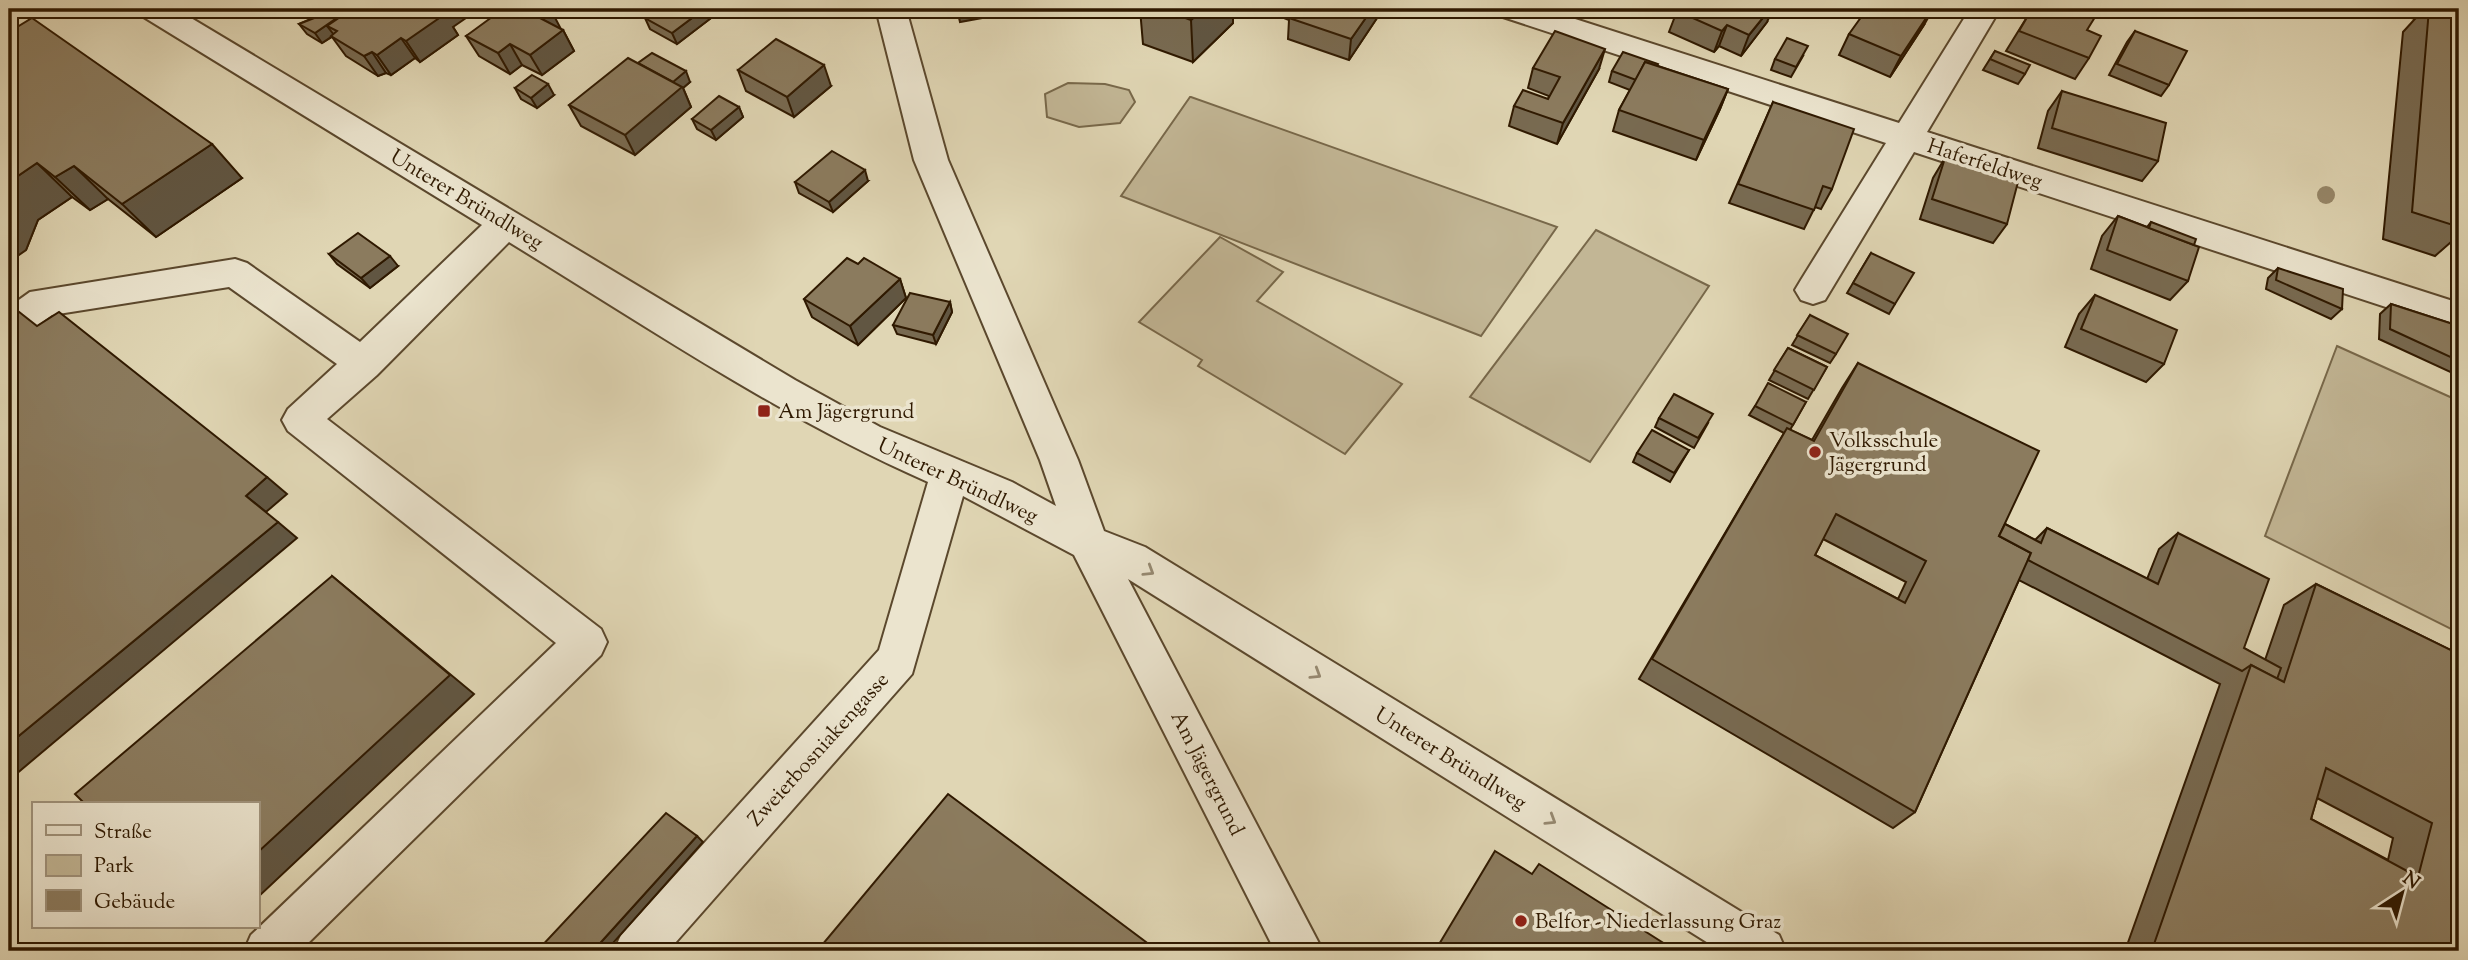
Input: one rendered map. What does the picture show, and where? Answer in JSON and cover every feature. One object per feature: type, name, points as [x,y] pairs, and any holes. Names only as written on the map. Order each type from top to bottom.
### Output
[{"type":"street","name":"Unterer Bründlweg","points":[[153,9],[782,391],[867,438],[998,494],[1088,542],[1131,560],[1763,951]]},
{"type":"street","name":"Am Jägergrund","points":[[891,9],[931,160],[1059,460],[1088,542],[1300,951]]},
{"type":"street","name":"Haferfeldweg","points":[[1511,9],[2459,317]]},
{"type":"street","points":[[1813,290],[1985,9]]},
{"type":"street","points":[[2419,9],[2459,20]]},
{"type":"street","points":[[267,951],[586,642],[301,420],[365,364],[461,265],[507,223]]},
{"type":"street","points":[[9,326],[43,302],[236,273],[365,364]]},
{"type":"street","name":"Zweierbosniakengasse","points":[[637,951],[897,660],[950,473]]},
{"type":"green space","points":[[1068,83],[1105,84],[1129,90],[1135,102],[1120,123],[1079,127],[1047,117],[1045,94]]},
{"type":"green space","points":[[1190,97],[1557,227],[1481,336],[1121,196]]},
{"type":"green space","points":[[1596,230],[1709,286],[1590,462],[1470,397]]},
{"type":"green space","points":[[1220,237],[1283,272],[1257,301],[1402,384],[1345,454],[1198,366],[1202,360],[1139,322]]},
{"type":"green space","points":[[2337,346],[2459,401],[2459,633],[2265,536]]},
{"type":"building","points":[[352,9],[364,16],[374,9],[437,9],[445,14],[406,41],[401,38],[377,55],[372,52],[364,56],[331,36],[337,31],[327,26]]},
{"type":"building","points":[[503,9],[516,12],[521,9],[549,9],[551,10],[540,18],[563,30],[530,55],[510,44],[498,53],[466,36]]},
{"type":"building","points":[[657,9],[704,9],[672,33],[645,18]]},
{"type":"building","points":[[1161,9],[1203,9],[1191,20]]},
{"type":"building","points":[[1296,9],[1372,9],[1351,39],[1289,18]]},
{"type":"building","points":[[1770,9],[1749,35],[1727,25],[1722,31],[1677,11]]},
{"type":"building","points":[[1867,9],[1932,9],[1901,56],[1849,34]]},
{"type":"building","points":[[2032,9],[2100,9],[2087,30],[2101,36],[2089,58],[2019,31]]},
{"type":"building","points":[[2429,9],[2459,11],[2459,227],[2412,212]]},
{"type":"building","points":[[332,11],[341,15],[315,33],[299,24]]},
{"type":"building","points":[[32,18],[212,144],[122,204],[74,166],[55,177],[37,163],[9,182],[9,32]]},
{"type":"building","points":[[1555,31],[1605,49],[1563,123],[1514,106],[1523,90],[1548,99],[1560,77],[1533,68]]},
{"type":"building","points":[[2135,31],[2187,51],[2169,85],[2117,64]]},
{"type":"building","points":[[1787,38],[1808,46],[1796,67],[1775,59]]},
{"type":"building","points":[[776,39],[824,65],[787,97],[738,70]]},
{"type":"building","points":[[1995,51],[2030,65],[2025,74],[1990,59]]},
{"type":"building","points":[[1623,52],[1658,64],[1657,66],[1645,62],[1636,80],[1612,71]]},
{"type":"building","points":[[652,53],[686,71],[673,82],[638,63]]},
{"type":"building","points":[[628,58],[682,87],[625,135],[569,105]]},
{"type":"building","points":[[1645,62],[1728,89],[1704,140],[1619,110]]},
{"type":"building","points":[[532,75],[548,84],[531,98],[515,88]]},
{"type":"building","points":[[2062,91],[2166,123],[2158,161],[2052,128]]},
{"type":"building","points":[[719,96],[739,107],[711,130],[692,119]]},
{"type":"building","points":[[1773,102],[1854,129],[1832,189],[1823,186],[1814,210],[1738,184]]},
{"type":"building","points":[[832,151],[865,170],[829,202],[795,182]]},
{"type":"building","points":[[1945,158],[2018,182],[2007,224],[1932,199]]},
{"type":"building","points":[[2118,216],[2199,247],[2188,281],[2107,250]]},
{"type":"building","points":[[2151,222],[2196,239],[2194,245],[2149,228]]},
{"type":"building","points":[[358,233],[390,256],[361,278],[329,254]]},
{"type":"building","points":[[1871,253],[1914,273],[1895,304],[1853,283]]},
{"type":"building","points":[[847,258],[858,264],[864,258],[900,279],[850,326],[804,299]]},
{"type":"building","points":[[2278,268],[2343,289],[2342,309],[2276,280]]},
{"type":"building","points":[[910,293],[950,302],[933,335],[893,325]]},
{"type":"building","points":[[2095,295],[2177,330],[2164,364],[2081,329]]},
{"type":"building","points":[[9,304],[37,326],[59,312],[267,477],[246,496],[278,522],[9,744]]},
{"type":"building","points":[[2391,304],[2459,326],[2459,361],[2390,329]]},
{"type":"building","points":[[1810,315],[1848,334],[1836,354],[1797,335]]},
{"type":"building","points":[[1788,348],[1827,367],[1814,390],[1774,370]]},
{"type":"building","points":[[1858,363],[2039,451],[1999,536],[2031,553],[1915,812],[1652,659],[1787,428],[1814,441]],"holes":[[[1836,514],[1926,561],[1905,603],[1815,555]]]},
{"type":"building","points":[[1768,383],[1806,402],[1793,425],[1755,406]]},
{"type":"building","points":[[1674,394],[1713,414],[1698,438],[1659,418]]},
{"type":"building","points":[[1652,430],[1689,450],[1674,473],[1637,453]]},
{"type":"building","points":[[2005,524],[2041,543],[2047,528],[2158,584],[2178,533],[2269,579],[2244,648],[2281,668],[2277,679],[2251,665],[2242,671],[2028,560],[2031,553],[1999,536]]},
{"type":"building","points":[[332,576],[450,675],[259,851],[259,802],[83,802],[75,794]]},
{"type":"building","points":[[2316,584],[2459,654],[2459,951],[2160,951],[2153,947],[2251,665],[2284,682]],"holes":[[[2326,768],[2432,823],[2418,877],[2311,819]]]},
{"type":"building","points":[[948,794],[1158,951],[817,951]]},
{"type":"building","points":[[666,813],[697,836],[593,951],[537,951]]},
{"type":"building","name":"Belfor - Niederlassung Graz","points":[[1495,851],[1532,874],[1539,864],[1676,951],[1435,951]]},
{"type":"place","name":"Am Jägergrund","points":[[764,411]]},
{"type":"place","name":"Volksschule Jägergrund","points":[[1815,452]]},
{"type":"place","name":"Belfor - Niederlassung Graz","points":[[1521,921]]}]
